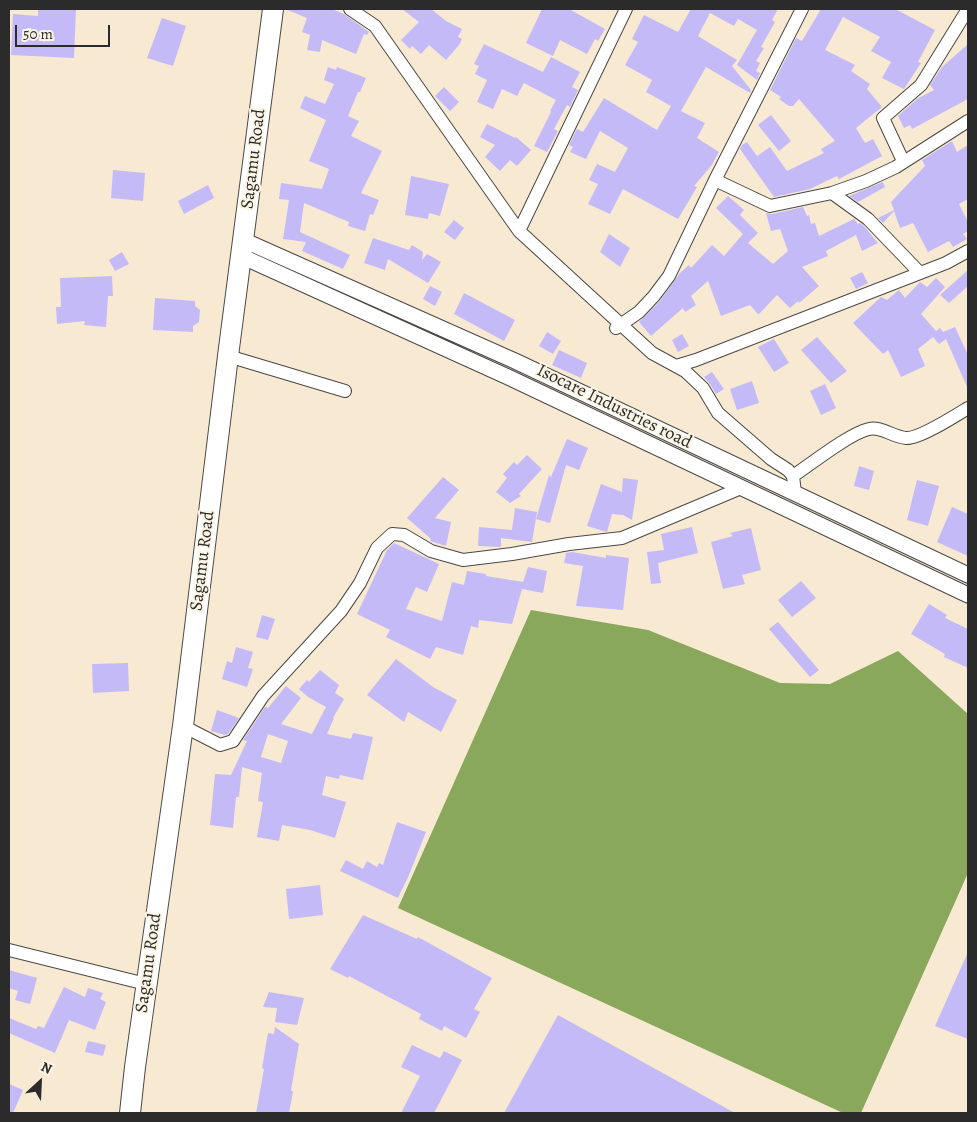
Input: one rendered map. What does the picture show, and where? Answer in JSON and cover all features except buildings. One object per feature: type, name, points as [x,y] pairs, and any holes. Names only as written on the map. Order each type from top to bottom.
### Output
[{"type":"highway","name":"Sagamu Road","points":[[130,1113],[146,984],[183,726],[273,9]]},
{"type":"street","points":[[350,9],[375,26],[519,231],[617,327],[652,353],[686,371],[703,388],[718,413],[771,459],[788,470],[793,476],[795,493]]},
{"type":"street","points":[[519,231],[626,9]]},
{"type":"street","points":[[617,327],[639,312],[669,276],[715,180],[802,9]]},
{"type":"street","points":[[903,161],[883,118],[920,85],[968,9]]},
{"type":"street","points":[[715,180],[770,206],[832,193],[866,181],[896,167],[968,121]]},
{"type":"street","points":[[832,193],[868,220],[920,274]]},
{"type":"street","name":"Isocare Industries road","points":[[242,248],[515,361],[968,575]]},
{"type":"street","name":"Isocare Industries road","points":[[242,248],[508,377],[968,594]]},
{"type":"street","points":[[676,366],[920,274],[968,251]]},
{"type":"street","points":[[228,356],[345,391]]},
{"type":"street","points":[[508,377],[515,361]]},
{"type":"street","points":[[793,476],[851,437],[869,429],[880,430],[907,438],[928,431],[968,408]]},
{"type":"street","points":[[183,726],[220,745],[233,742],[263,696],[341,611],[360,583],[377,548],[392,534],[404,535],[431,551],[464,560],[512,554],[569,544],[622,538],[741,488]]},
{"type":"street","points":[[9,950],[146,984]]},
{"type":"green space","points":[[531,610],[648,630],[780,683],[830,684],[898,651],[968,714],[968,873],[861,1113],[843,1113],[398,908]]}]
